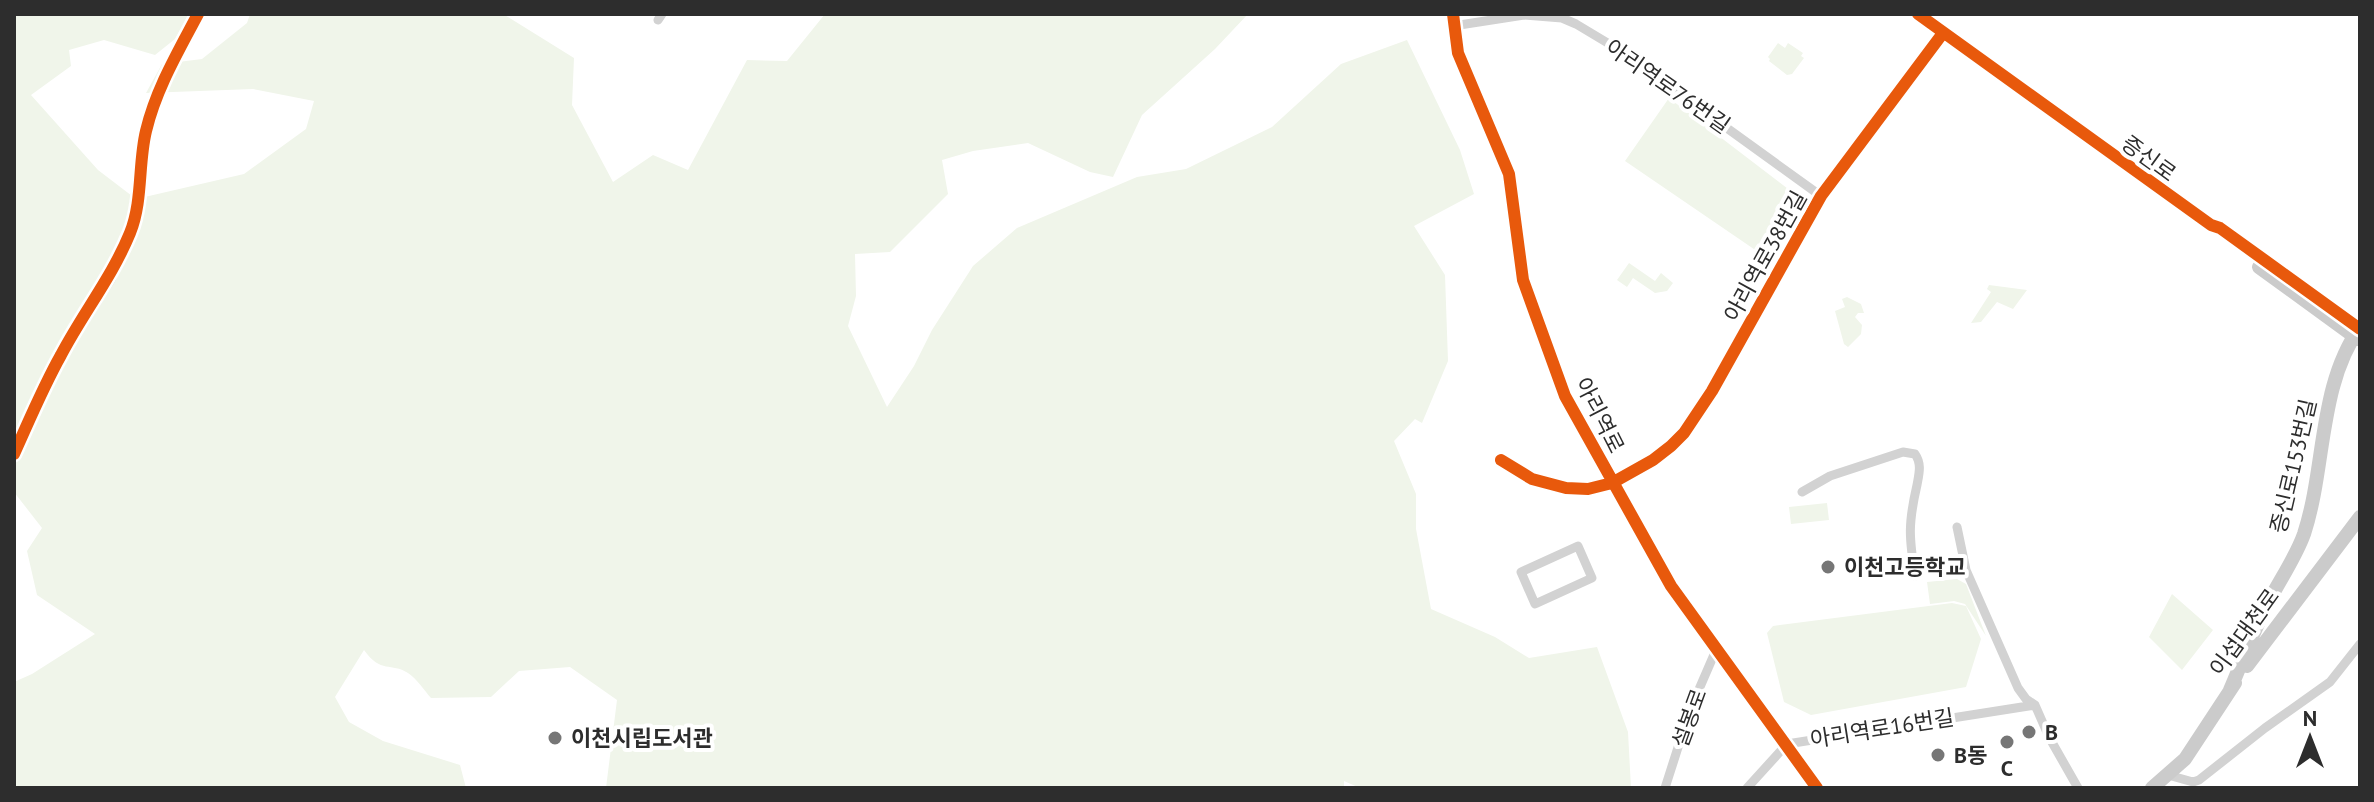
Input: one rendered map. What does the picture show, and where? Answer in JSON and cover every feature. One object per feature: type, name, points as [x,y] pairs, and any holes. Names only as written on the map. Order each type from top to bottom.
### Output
[{"type":"street","points":[[131,231],[145,133],[152,110],[160,86],[198,14]]},
{"type":"street","name":"아리역로","points":[[1453,14],[1458,53],[1509,174],[1519,257],[1528,298],[1565,396],[1663,574],[1817,788]]},
{"type":"street","name":"증신로","points":[[1918,14],[2211,225],[2214,234],[2358,332]]},
{"type":"street","name":"아리역로76번길","points":[[1453,26],[1524,15],[1562,18],[1576,24],[1616,48],[1821,196]]},
{"type":"street","name":"아리역로38번길","points":[[1612,483],[1653,460],[1677,440],[1695,418],[1821,196],[1943,33]]},
{"type":"street","points":[[14,454],[59,357],[109,278]]},
{"type":"street","name":"증신로153번길","points":[[2230,690],[2266,607],[2294,557],[2311,509],[2334,387],[2358,332]]},
{"type":"street","points":[[1802,492],[1830,476],[1903,452],[1915,454],[1919,472],[1909,526],[1915,576]]},
{"type":"street","points":[[1501,460],[1532,479],[1566,488],[1588,489],[1612,483]]},
{"type":"street","name":"이섭대천로","points":[[2152,788],[2185,759],[2230,690],[2317,570],[2360,517]]},
{"type":"street","points":[[1957,527],[1966,570],[2018,688],[2035,705],[2078,788]]},
{"type":"street","points":[[1578,546],[1592,578],[1535,604],[1521,572],[1578,546]]},
{"type":"street","points":[[2294,557],[2317,570]]},
{"type":"street","points":[[2168,775],[2193,782],[2199,780],[2330,682],[2360,644]]},
{"type":"street","name":"설봉로","points":[[1665,788],[1690,710],[1716,650]]},
{"type":"street","name":"아리역로16번길","points":[[1747,788],[1787,744],[2035,705]]},
{"type":"shaded area","points":[[14,14],[189,14],[175,39],[155,55],[104,40],[69,50],[71,66],[31,95],[98,170],[136,199],[244,174],[306,129],[314,101],[253,89],[146,93],[162,64],[202,59],[247,23],[250,14],[503,14],[574,58],[572,105],[613,182],[653,155],[688,170],[747,60],[787,61],[825,14],[1248,14],[1215,49],[1142,115],[1113,177],[1090,172],[1028,143],[973,151],[942,160],[948,194],[890,252],[855,254],[856,296],[848,326],[887,407],[973,266],[1017,228],[1137,177],[1186,169],[1272,127],[1341,64],[1407,40],[1460,150],[1474,194],[1414,226],[1445,275],[1448,361],[1422,423],[1415,419],[1394,441],[1416,494],[1416,529],[1431,609],[1495,637],[1529,658],[1597,647],[1628,732],[1631,788],[1360,788],[1344,781],[1344,788],[606,788],[617,700],[570,667],[519,671],[491,697],[431,698],[408,673],[381,665],[364,650],[335,697],[349,722],[383,741],[460,765],[466,788],[14,788],[14,682],[95,634],[37,595],[27,551],[42,528],[14,492]]},
{"type":"shaded area","points":[[1778,43],[1785,48],[1788,43],[1803,53],[1801,56],[1804,58],[1792,74],[1787,75],[1769,61],[1768,57]]},
{"type":"shaded area","points":[[1669,98],[1796,195],[1767,258],[1625,161]]},
{"type":"shaded area","points":[[1629,263],[1655,281],[1661,273],[1673,283],[1667,291],[1655,293],[1633,278],[1627,287],[1617,280]]},
{"type":"shaded area","points":[[1989,285],[2027,290],[2013,309],[1997,302],[1981,322],[1971,323],[1991,292],[1987,289]]},
{"type":"shaded area","points":[[1847,297],[1861,304],[1864,313],[1858,313],[1855,317],[1862,325],[1861,334],[1848,347],[1844,344],[1835,311],[1845,307],[1842,299]]},
{"type":"shaded area","points":[[1827,503],[1829,520],[1791,524],[1789,507]]},
{"type":"shaded area","points":[[1957,579],[1966,584],[1986,636],[1965,604],[1954,601],[1930,604],[1927,582]]},
{"type":"shaded area","points":[[2172,594],[2213,630],[2182,670],[2149,637]]},
{"type":"shaded area","points":[[1952,603],[1966,606],[1981,639],[1966,687],[1811,715],[1784,702],[1767,633],[1773,626]]},
{"type":"tunnel","points":[[109,278],[131,231]]},
{"type":"cycle path","points":[[14,454],[54,367],[115,265],[130,233],[137,208],[150,115],[168,71],[198,14]]},
{"type":"cycle path","points":[[1453,14],[1458,53],[1509,174],[1523,280],[1565,396],[1671,586],[1817,788]]},
{"type":"cycle path","points":[[1918,14],[2360,329]]},
{"type":"cycle path","points":[[1501,460],[1532,479],[1566,488],[1588,489],[1612,483],[1671,446],[1684,433],[1712,391],[1821,196],[1943,33]]},
{"type":"place","name":"이천고등학교","points":[[1828,567]]},
{"type":"place","name":"B","points":[[2029,732]]},
{"type":"place","name":"이천시립도서관","points":[[555,738]]},
{"type":"place","name":"C","points":[[2007,742]]},
{"type":"place","name":"B동","points":[[1938,755]]}]
